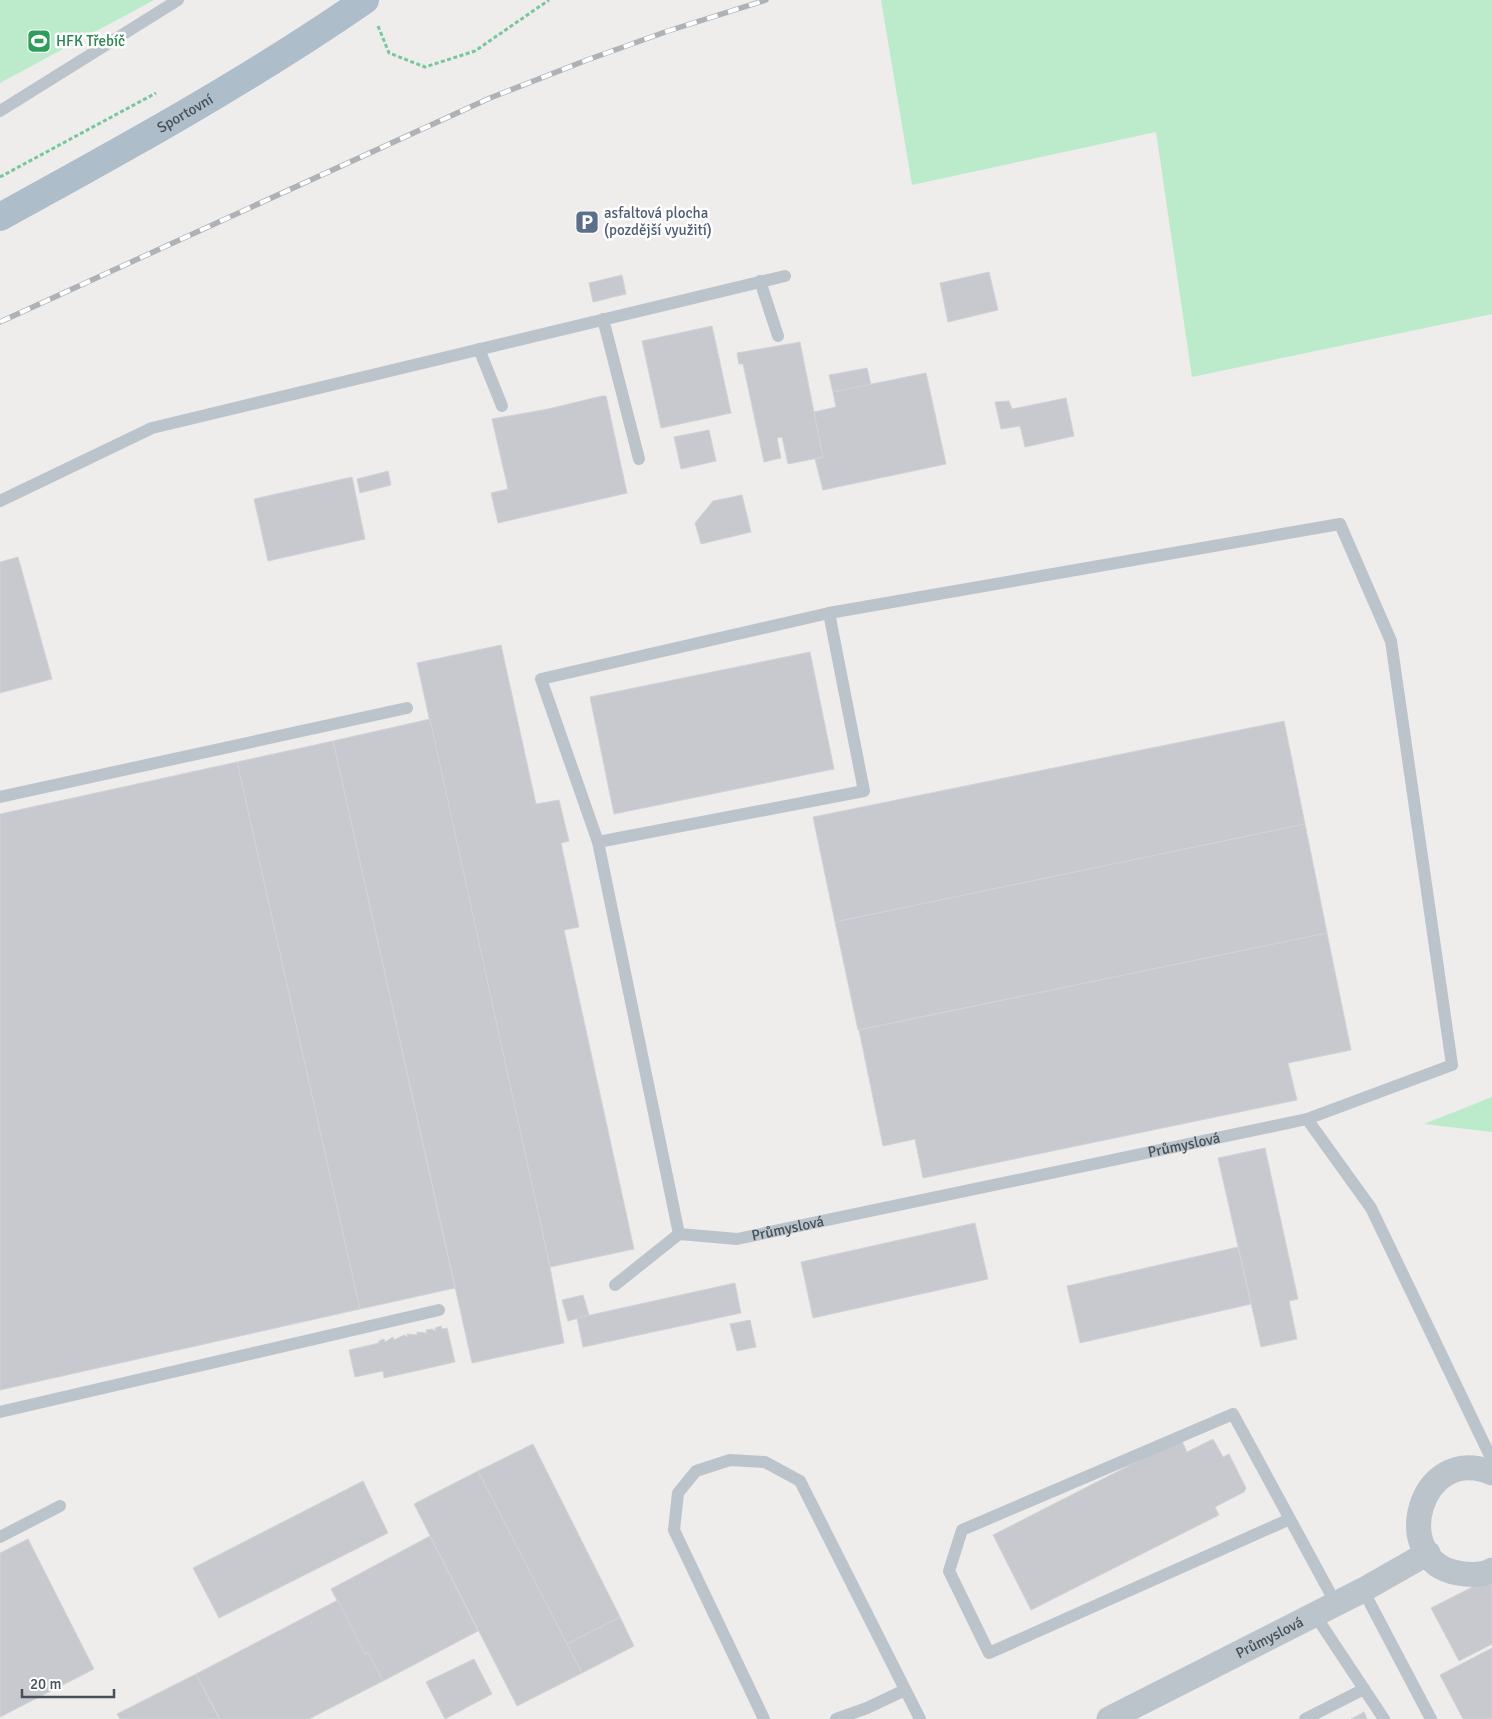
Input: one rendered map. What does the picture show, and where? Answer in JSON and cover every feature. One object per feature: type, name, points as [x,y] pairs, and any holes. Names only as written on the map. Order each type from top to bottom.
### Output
[{"type":"main road","name":"Sportovní","points":[[0,217],[168,124],[253,74],[365,0]]},
{"type":"street","points":[[1492,1473],[1483,1470],[1465,1469],[1447,1474],[1432,1485],[1422,1500],[1418,1518],[1420,1537],[1428,1553],[1440,1565],[1455,1572],[1472,1575],[1492,1570]]},
{"type":"street","name":"Průmyslová","points":[[1109,1719],[1363,1590],[1428,1553]]},
{"type":"lane","points":[[0,111],[178,0]]},
{"type":"lane","points":[[0,501],[152,428],[785,276]]},
{"type":"lane","points":[[760,281],[778,336]]},
{"type":"lane","points":[[603,319],[639,459]]},
{"type":"lane","points":[[479,349],[502,406]]},
{"type":"lane","name":"Průmyslová","points":[[679,1234],[737,1239],[1307,1119],[1452,1065],[1391,642],[1340,524],[829,613]]},
{"type":"lane","points":[[598,842],[864,791],[829,613],[541,679],[598,842],[679,1234],[615,1285]]},
{"type":"lane","points":[[0,797],[407,708]]},
{"type":"lane","points":[[1307,1119],[1371,1208],[1492,1460]]},
{"type":"lane","points":[[0,1412],[439,1310]]},
{"type":"lane","points":[[1290,1519],[989,1653],[950,1571],[962,1530],[1233,1414],[1290,1519],[1326,1609],[1364,1689],[1384,1719]]},
{"type":"lane","points":[[764,1719],[674,1530],[678,1493],[696,1471],[730,1460],[765,1462],[800,1482],[920,1719]]},
{"type":"lane","points":[[0,1537],[60,1506]]},
{"type":"lane","points":[[1363,1590],[1431,1719]]},
{"type":"lane","points":[[1305,1719],[1364,1689]]},
{"type":"lane","points":[[836,1719],[867,1708],[906,1690]]},
{"type":"path","points":[[389,52],[424,67],[475,52],[549,0]]},
{"type":"path","points":[[0,177],[164,89]]},
{"type":"green space","name":"HFK Třebíč","points":[[0,0],[154,0],[0,83]]},
{"type":"green space","points":[[881,0],[1492,0],[1492,314],[1192,377],[1156,132],[912,185]]},
{"type":"green space","points":[[1492,1097],[1492,1132],[1424,1124]]},
{"type":"building","points":[[989,272],[998,310],[948,322],[940,283]]},
{"type":"building","points":[[622,275],[626,294],[593,302],[589,283]]},
{"type":"building","points":[[712,326],[731,413],[661,428],[642,341]]},
{"type":"building","points":[[800,342],[823,457],[788,464],[782,437],[777,438],[781,458],[764,462],[743,364],[739,364],[737,353]]},
{"type":"building","points":[[867,368],[871,385],[833,392],[829,375]]},
{"type":"building","points":[[926,373],[946,464],[823,490],[815,459],[823,457],[814,412],[836,407],[833,392]]},
{"type":"building","points":[[606,396],[627,493],[498,523],[491,493],[508,489],[492,419],[548,409]]},
{"type":"building","points":[[1066,398],[1074,436],[1025,447],[1020,426],[1001,429],[995,402],[1009,401],[1012,409]]},
{"type":"building","points":[[709,430],[716,461],[681,469],[674,437]]},
{"type":"building","points":[[388,471],[391,485],[360,493],[357,479]]},
{"type":"building","points":[[352,477],[365,539],[268,561],[254,499]]},
{"type":"building","points":[[742,495],[751,532],[701,544],[695,523],[713,501]]},
{"type":"building","points":[[18,557],[52,679],[0,693],[0,562]]},
{"type":"building","points":[[501,645],[536,804],[559,800],[569,841],[561,843],[579,927],[564,930],[634,1249],[550,1267],[417,663]]},
{"type":"building","points":[[810,652],[834,769],[614,814],[590,697]]},
{"type":"building","points":[[430,719],[550,1267],[564,1343],[472,1363],[333,741]]},
{"type":"building","points":[[1284,721],[1305,824],[835,922],[813,817]]},
{"type":"building","points":[[333,741],[455,1288],[360,1309],[237,762]]},
{"type":"building","points":[[237,762],[360,1309],[0,1390],[0,814]]},
{"type":"building","points":[[1305,824],[1327,933],[858,1030],[835,922]]},
{"type":"building","points":[[1327,933],[1351,1050],[1288,1063],[1297,1100],[923,1178],[915,1139],[883,1146],[859,1030]]},
{"type":"building","points":[[1265,1148],[1298,1299],[1289,1301],[1297,1339],[1261,1347],[1218,1158]]},
{"type":"building","points":[[975,1223],[988,1279],[813,1318],[801,1262]]},
{"type":"building","points":[[1238,1247],[1251,1304],[1080,1343],[1067,1286]]},
{"type":"building","points":[[735,1283],[741,1313],[583,1347],[577,1318]]},
{"type":"building","points":[[583,1295],[589,1315],[568,1321],[562,1300]]},
{"type":"building","points":[[750,1320],[756,1347],[737,1351],[730,1324]]},
{"type":"building","points":[[441,1326],[442,1329],[447,1328],[455,1362],[384,1378],[383,1371],[355,1377],[349,1350],[379,1343],[379,1341],[384,1339],[385,1342],[393,1337],[394,1340],[404,1335],[408,1337],[407,1334],[427,1333],[426,1330],[432,1329],[436,1331],[435,1328]]},
{"type":"building","points":[[1181,1439],[1187,1452],[1213,1439],[1223,1457],[1229,1454],[1246,1488],[1244,1492],[1215,1507],[1219,1515],[1031,1610],[993,1535]]},
{"type":"building","points":[[533,1444],[620,1617],[567,1644],[478,1471]]},
{"type":"building","points":[[478,1471],[582,1673],[517,1706],[414,1504]]},
{"type":"building","points":[[363,1481],[388,1533],[219,1618],[193,1568]]},
{"type":"building","points":[[430,1536],[478,1631],[383,1681],[368,1652],[365,1654],[331,1589]]},
{"type":"building","points":[[28,1539],[94,1669],[0,1717],[0,1553]]},
{"type":"building","points":[[1492,1577],[1492,1644],[1459,1661],[1431,1608]]},
{"type":"building","points":[[338,1600],[365,1654],[368,1652],[383,1681],[309,1719],[220,1719],[196,1674]]},
{"type":"building","points":[[620,1617],[634,1646],[582,1673],[567,1644]]},
{"type":"building","points":[[1492,1648],[1492,1719],[1463,1719],[1440,1675]]},
{"type":"building","points":[[474,1659],[492,1694],[445,1719],[426,1682]]},
{"type":"building","points":[[196,1674],[219,1719],[120,1719],[117,1714]]},
{"type":"building","points":[[1364,1712],[1367,1719],[1351,1719]]},
{"type":"railway","points":[[0,322],[490,98],[668,31],[766,0]]},
{"type":"place","name":"HFK Třebíč","points":[[39,41]]},
{"type":"place","name":"asfaltová plocha (pozdější využití)","points":[[587,222]]}]
